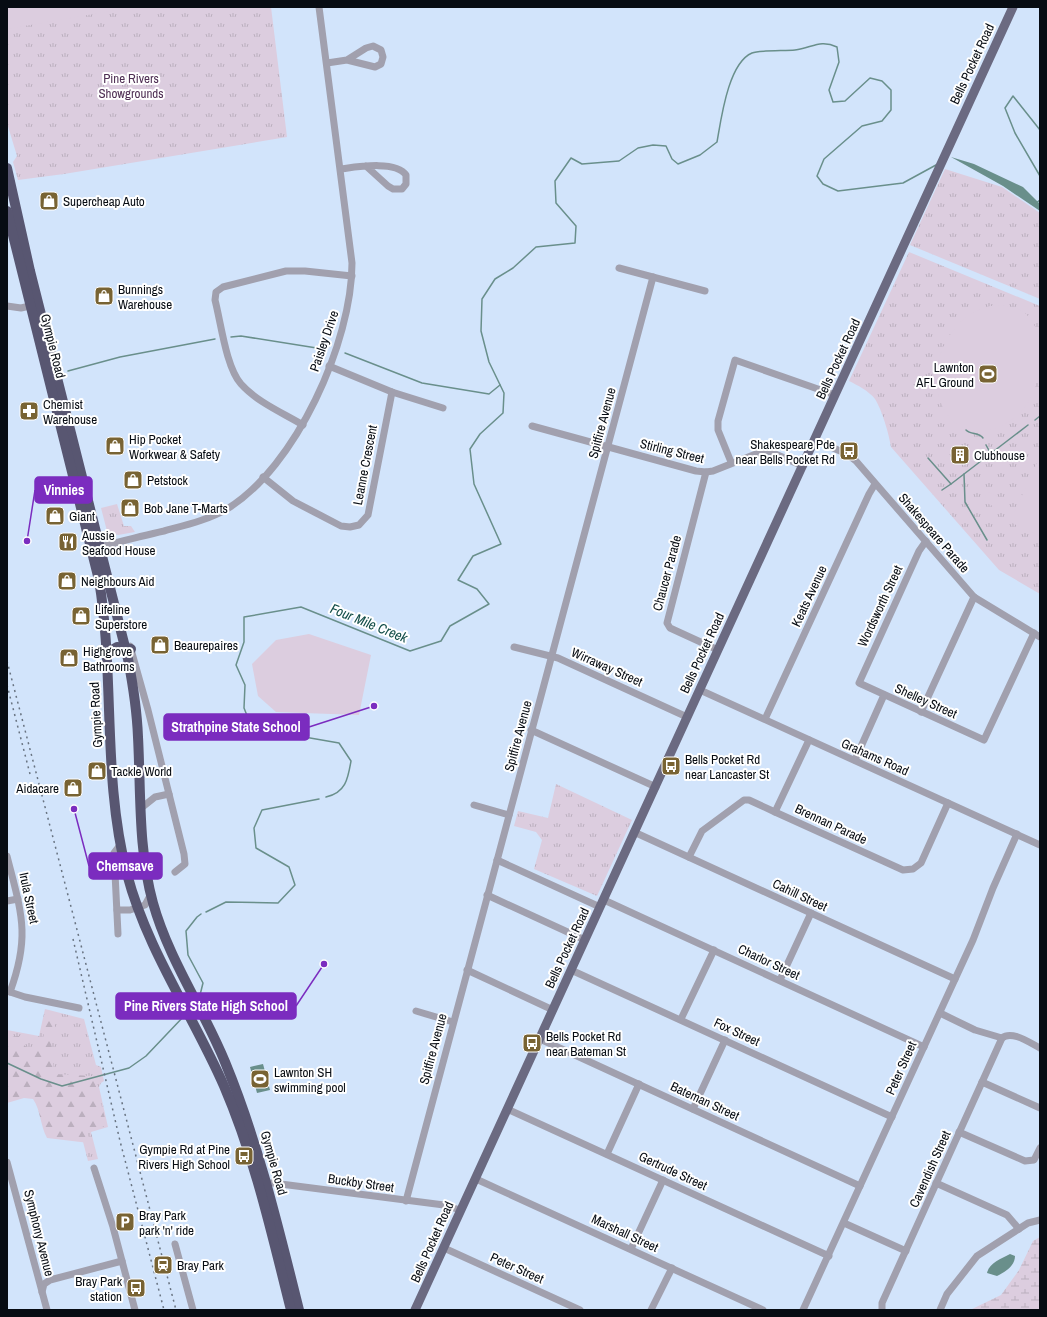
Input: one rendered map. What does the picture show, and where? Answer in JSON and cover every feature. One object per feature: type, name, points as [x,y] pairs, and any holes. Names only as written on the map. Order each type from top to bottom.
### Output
[{"type":"highway","name":"Gympie Road","points":[[7,168],[34,305]]},
{"type":"highway","name":"Gympie Road","points":[[7,211],[34,305],[96,548],[127,646],[137,719],[143,854],[151,894],[167,944],[209,1028],[240,1098],[253,1135],[291,1310]]},
{"type":"highway","name":"Gympie Road","points":[[96,548],[106,654],[114,801],[120,844],[137,908],[155,950],[200,1036],[230,1100],[263,1183],[299,1310]]},
{"type":"highway","points":[[106,654],[117,647],[127,646]]},
{"type":"main road","name":"Bells Pocket Road","points":[[415,1310],[1013,7]]},
{"type":"street","name":"Paisley Drive","points":[[96,548],[210,518],[241,499],[263,477],[303,425],[330,366],[345,322],[352,276],[351,249],[319,7]]},
{"type":"street","points":[[327,63],[347,60],[373,46],[381,50],[383,57],[381,64],[375,67],[347,60]]},
{"type":"street","points":[[340,169],[366,166],[400,168],[406,175],[406,184],[402,189],[393,189],[366,166]]},
{"type":"street","points":[[619,268],[705,291]]},
{"type":"street","points":[[303,425],[246,389],[236,376],[230,362],[215,300],[216,292],[223,287],[286,271],[304,271],[352,276]]},
{"type":"street","name":"Spitfire Avenue","points":[[406,1201],[653,277]]},
{"type":"street","points":[[7,306],[19,308],[34,305]]},
{"type":"street","points":[[732,462],[718,430],[718,421],[735,360],[835,395]]},
{"type":"street","points":[[330,366],[392,392],[443,408]]},
{"type":"street","name":"Leanne Crescent","points":[[263,477],[293,501],[341,526],[350,527],[359,525],[368,515],[392,392]]},
{"type":"street","name":"Stirling Street","points":[[532,426],[706,472],[766,450],[803,466]]},
{"type":"street","name":"Shakespeare Parade","points":[[815,440],[851,457],[974,597],[1037,635]]},
{"type":"street","name":"Chaucer Parade","points":[[706,472],[667,623],[670,628],[718,650]]},
{"type":"street","name":"Keats Avenue","points":[[766,719],[869,494],[876,484]]},
{"type":"street","name":"Wordsworth Street","points":[[859,683],[919,551],[926,541]]},
{"type":"street","points":[[921,712],[974,597]]},
{"type":"street","name":"Shelley Street","points":[[859,683],[984,740],[1037,635]]},
{"type":"street","name":"Gympie Road","points":[[127,646],[142,685],[185,861],[183,867],[175,872]]},
{"type":"street","name":"Wirraway Street","points":[[514,647],[551,656],[687,717]]},
{"type":"street","name":"Grahams Road","points":[[700,690],[1040,845]]},
{"type":"street","points":[[855,760],[884,695]]},
{"type":"street","points":[[532,730],[656,787]]},
{"type":"street","points":[[775,812],[809,740]]},
{"type":"street","points":[[140,789],[156,797]]},
{"type":"street","points":[[140,809],[156,797],[169,794]]},
{"type":"street","name":"Brennan Parade","points":[[689,857],[702,831],[739,802],[749,800],[902,870],[908,870],[918,867],[921,863],[948,803]]},
{"type":"street","points":[[474,806],[509,815]]},
{"type":"street","name":"Cahill Street","points":[[634,832],[955,979]]},
{"type":"street","name":"Peter Street","points":[[803,1310],[973,940],[993,888],[1017,834]]},
{"type":"street","name":"Gympie Road","points":[[118,934],[114,853],[120,844]]},
{"type":"street","name":"Irula Street","points":[[7,856],[23,920],[23,940],[8,991]]},
{"type":"street","name":"Charlor Street","points":[[497,860],[714,950],[924,1047]]},
{"type":"street","points":[[117,910],[137,908],[146,904],[151,894]]},
{"type":"street","points":[[487,895],[585,940]]},
{"type":"street","points":[[7,901],[18,898]]},
{"type":"street","points":[[780,980],[811,913]]},
{"type":"street","points":[[681,1020],[714,950]]},
{"type":"street","points":[[467,970],[553,1010]]},
{"type":"street","name":"Fox Street","points":[[571,970],[892,1117]]},
{"type":"street","points":[[8,991],[24,997],[78,1008]]},
{"type":"street","points":[[416,1011],[453,1022]]},
{"type":"street","points":[[940,1013],[975,1030],[1002,1038],[1005,1035],[1012,1035],[1040,1048]]},
{"type":"street","points":[[200,1036],[203,1030],[209,1028]]},
{"type":"street","name":"Cavendish Street","points":[[882,1310],[882,1303],[1002,1038]]},
{"type":"street","name":"Bateman Street","points":[[540,1039],[860,1186]]},
{"type":"street","points":[[693,1109],[726,1040]]},
{"type":"street","points":[[982,1082],[1040,1108]]},
{"type":"street","points":[[607,1154],[639,1084]]},
{"type":"street","name":"Gertrude Street","points":[[507,1109],[829,1256]]},
{"type":"street","points":[[959,1132],[1025,1161],[1034,1160],[1040,1148]]},
{"type":"street","name":"Symphony Avenue","points":[[7,1162],[37,1270],[36,1275],[47,1310]]},
{"type":"street","points":[[94,1168],[135,1310]]},
{"type":"street","name":"Marshall Street","points":[[476,1179],[763,1310]]},
{"type":"street","points":[[631,1249],[663,1180]]},
{"type":"street","name":"Buckby Street","points":[[263,1183],[452,1206],[460,1210]]},
{"type":"street","points":[[936,1183],[1007,1215],[1019,1228]]},
{"type":"street","points":[[940,1310],[947,1294],[971,1261],[1019,1228],[1028,1223],[1040,1220]]},
{"type":"street","points":[[844,1223],[906,1251]]},
{"type":"street","points":[[175,1244],[193,1310]]},
{"type":"street","name":"Peter Street","points":[[444,1248],[580,1310]]},
{"type":"street","points":[[42,1292],[44,1284],[50,1280],[122,1261]]},
{"type":"street","points":[[651,1310],[672,1268]]},
{"type":"street","points":[[37,1270],[42,1278],[50,1280]]},
{"type":"green space","name":"Pine Rivers Showgrounds","points":[[7,7],[271,7],[287,137],[64,174],[18,180],[13,162],[17,156],[7,123]]},
{"type":"green space","points":[[7,7],[134,7],[7,29]]},
{"type":"green space","points":[[945,169],[1002,187],[1040,213],[1040,299],[910,245]]},
{"type":"green space","points":[[909,252],[1040,306],[1040,594],[999,570],[891,447],[885,422],[875,399],[859,386],[849,381]]},
{"type":"green space","name":"Lawnton AFL Ground","points":[[997,305],[1016,308],[1026,314],[1033,322],[1040,343],[1040,367],[1034,390],[1024,409],[1005,424],[994,429],[972,431],[961,427],[951,419],[941,403],[937,386],[937,368],[942,350],[951,333],[964,320],[979,310]]},
{"type":"green space","points":[[1040,456],[1040,536],[1010,522]]},
{"type":"green space","points":[[988,492],[1005,500],[1000,510],[983,501]]},
{"type":"green space","points":[[117,504],[124,526],[131,526],[135,532],[118,535],[107,531],[101,508]]},
{"type":"green space","points":[[309,634],[371,655],[359,715],[276,712],[258,696],[252,664],[276,640]]},
{"type":"green space","points":[[556,784],[632,820],[597,896],[534,869],[542,840],[536,832],[514,826],[518,811],[548,818]]},
{"type":"green space","points":[[45,1009],[84,1019],[96,1065],[101,1067],[104,1081],[99,1087],[108,1127],[91,1132],[98,1159],[88,1161],[82,1138],[7,1062],[7,1030],[39,1036]]},
{"type":"green space","points":[[55,1018],[55,1033],[51,1041],[54,1074],[93,1076],[107,1125],[87,1132],[90,1141],[89,1143],[47,1138],[38,1108],[33,1099],[24,1098],[7,1103],[7,1039],[10,1037],[20,1036],[25,1046],[33,1050],[43,1042],[45,1022],[48,1019]]},
{"type":"green space","points":[[1040,1237],[1040,1310],[970,1310],[1001,1295],[1019,1270],[1033,1241]]},
{"type":"shaded area","points":[[951,157],[974,164],[1023,187],[1040,204],[1040,211],[1003,186]]},
{"type":"shaded area","name":"Lawnton SH swimming pool","points":[[263,1064],[270,1090],[257,1093],[250,1067]]},
{"type":"shaded area","points":[[1010,1254],[1015,1256],[1015,1260],[1003,1273],[997,1276],[987,1273],[993,1264]]},
{"type":"waterway","name":"Four Mile Creek","points":[[326,797],[333,795],[342,788],[349,773],[351,761],[339,743],[252,728],[244,708],[245,685],[236,665],[244,642],[244,617],[301,607],[410,651],[441,641],[450,626],[489,604],[477,589],[458,580],[473,556],[501,544],[474,484],[470,449],[480,434],[503,413],[504,393],[489,362],[481,331],[482,299],[495,279],[513,268],[536,247],[575,243],[576,226],[556,203],[555,181],[571,158],[582,164],[619,161],[638,148],[653,145],[666,146],[672,159],[678,164],[700,155],[717,142],[731,80],[737,68],[744,59],[756,52],[795,50],[826,44],[837,47],[839,62],[829,90],[833,102],[845,101],[870,78],[882,81],[891,90],[891,110],[882,121],[862,126],[824,159],[817,176],[823,184],[838,191],[903,183],[936,165]]},
{"type":"waterway","points":[[1040,130],[1013,96],[1005,108],[1015,133],[1040,176]]},
{"type":"waterway","name":"Four Mile Creek","points":[[1036,203],[1040,200]]},
{"type":"waterway","points":[[231,337],[241,336],[323,349]]},
{"type":"waterway","points":[[68,371],[120,357],[215,339]]},
{"type":"waterway","points":[[345,353],[422,383],[489,394],[500,385]]},
{"type":"waterway","points":[[1035,420],[1040,416]]},
{"type":"waterway","points":[[928,458],[951,484],[1028,425]]},
{"type":"waterway","points":[[966,430],[983,438]]},
{"type":"waterway","points":[[986,445],[991,454]]},
{"type":"waterway","points":[[964,474],[965,502],[987,540]]},
{"type":"waterway","points":[[942,490],[951,484]]},
{"type":"waterway","name":"Four Mile Creek","points":[[206,912],[226,902],[278,903],[295,885],[289,867],[256,848],[254,828],[262,810],[319,799]]},
{"type":"waterway","name":"Four Mile Creek","points":[[199,999],[203,983],[188,955],[186,931],[201,914]]},
{"type":"waterway","name":"Four Mile Creek","points":[[7,1063],[41,1079],[62,1086],[129,1068],[146,1056],[185,1015]]},
{"type":"railway","points":[[7,661],[176,1310]]},
{"type":"railway","points":[[7,685],[30,774]]},
{"type":"railway","points":[[73,939],[120,1141],[164,1310]]},
{"type":"place","name":"Supercheap Auto","points":[[49,201]]},
{"type":"place","name":"Bunnings Warehouse","points":[[104,296]]},
{"type":"place","name":"Lawnton AFL Ground","points":[[988,374]]},
{"type":"place","name":"Chemist Warehouse","points":[[29,411]]},
{"type":"place","name":"Hip Pocket Workwear & Safety","points":[[115,446]]},
{"type":"place","name":"Shakespeare Pde near Bells Pocket Rd","points":[[849,451]]},
{"type":"place","name":"Clubhouse","points":[[960,455]]},
{"type":"place","name":"Petstock","points":[[133,480]]},
{"type":"place","name":"Bob Jane T-Marts","points":[[130,508]]},
{"type":"place","name":"Giant","points":[[55,516]]},
{"type":"place","name":"Vinnies","points":[[27,541]]},
{"type":"place","name":"Aussie Seafood House","points":[[68,542]]},
{"type":"place","name":"Neighbours Aid","points":[[67,581]]},
{"type":"place","name":"Lifeline Superstore","points":[[81,616]]},
{"type":"place","name":"Beaurepaires","points":[[160,645]]},
{"type":"place","name":"Highgrove Bathrooms","points":[[69,658]]},
{"type":"place","name":"Strathpine State School","points":[[374,706]]},
{"type":"place","name":"Bells Pocket Rd near Lancaster St","points":[[671,766]]},
{"type":"place","name":"Tackle World","points":[[97,771]]},
{"type":"place","name":"Aidacare","points":[[73,788]]},
{"type":"place","name":"Chemsave","points":[[74,809]]},
{"type":"place","name":"Pine Rivers State High School","points":[[324,964]]},
{"type":"place","name":"Bells Pocket Rd near Bateman St","points":[[532,1043]]},
{"type":"place","name":"Lawnton SH swimming pool","points":[[260,1079]]},
{"type":"place","name":"Gympie Rd at Pine Rivers High School","points":[[244,1156]]},
{"type":"place","name":"Bray Park park 'n' ride","points":[[125,1222]]},
{"type":"place","name":"Bray Park","points":[[163,1265]]},
{"type":"place","name":"Bray Park station","points":[[136,1288]]}]
